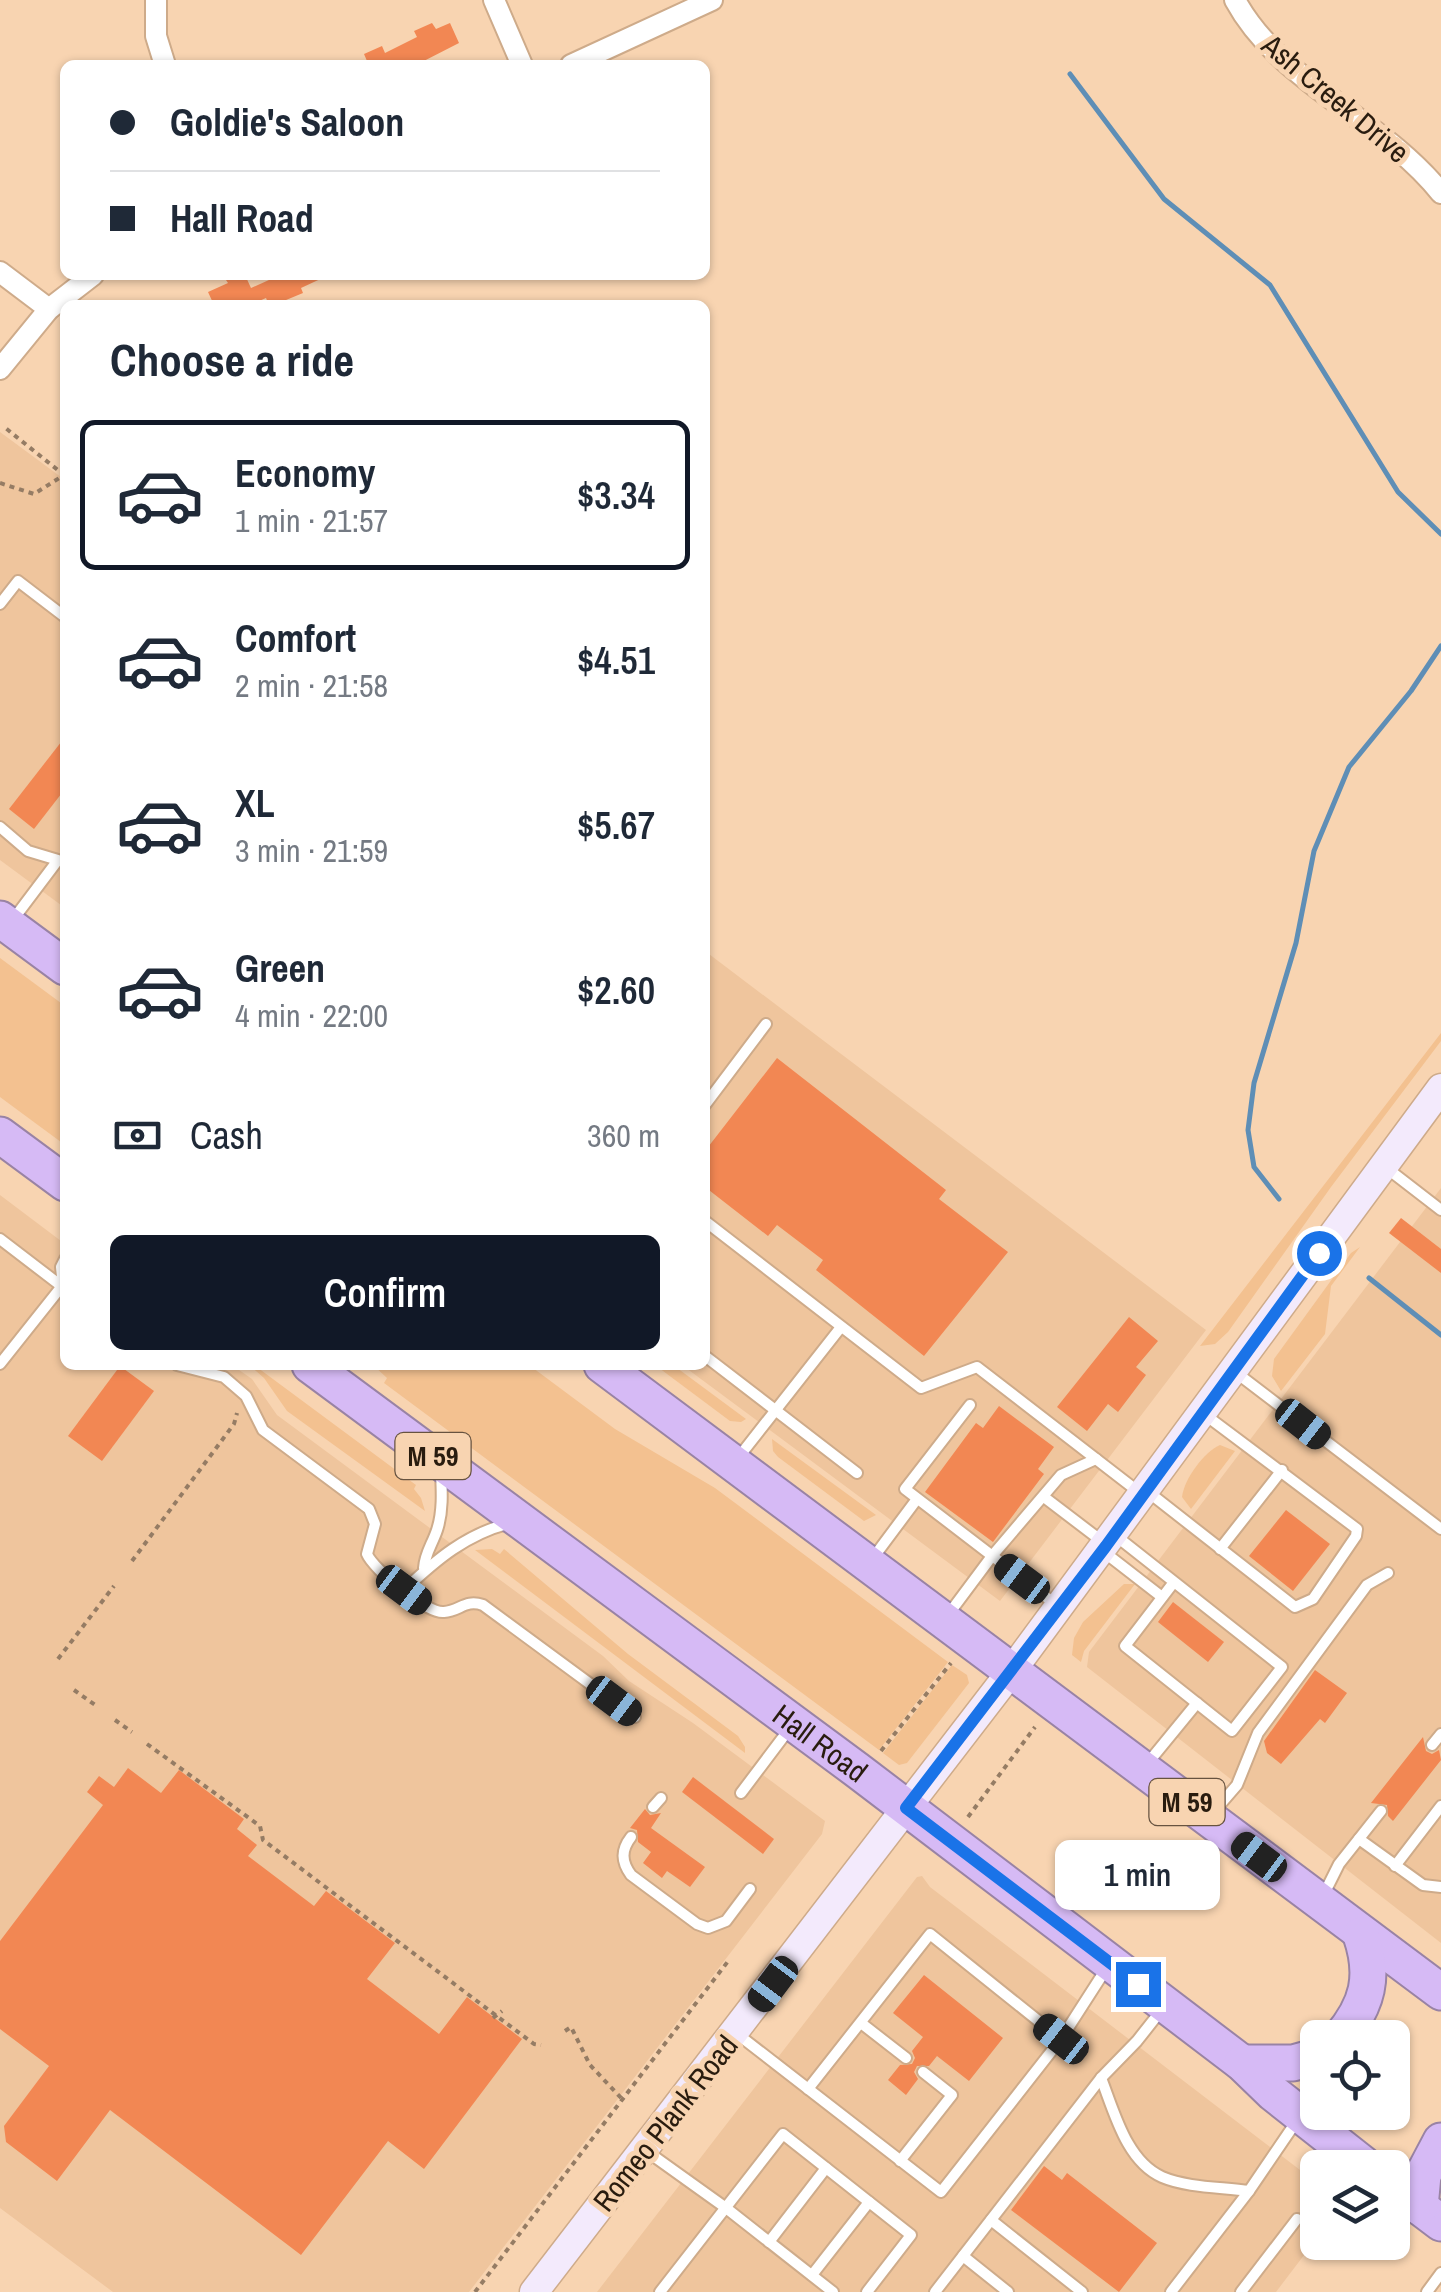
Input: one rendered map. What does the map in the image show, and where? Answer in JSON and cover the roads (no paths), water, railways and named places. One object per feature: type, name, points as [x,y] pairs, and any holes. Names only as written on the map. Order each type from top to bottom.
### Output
[{"type":"highway","points":[[4,922],[60,963]]},
{"type":"highway","points":[[0,1135],[60,1179]]},
{"type":"highway","name":"M 59","points":[[609,1370],[1441,1992]]},
{"type":"highway","name":"Hall Road","points":[[346,1378],[440,1461],[1166,2005],[1300,2114]]},
{"type":"highway","points":[[1353,2020],[1362,2008],[1370,1972],[1361,1935]]},
{"type":"highway","points":[[1242,2064],[1300,2061]]},
{"type":"highway","name":"Hall Road","points":[[1320,2130],[1345,2150]]},
{"type":"highway","points":[[1418,2205],[1423,2175],[1441,2141]]},
{"type":"main road","name":"Romeo Plank Road","points":[[534,2292],[1108,1544],[1441,1088]]},
{"type":"street","points":[[156,0],[156,36],[163,60]]},
{"type":"street","points":[[494,0],[520,60]]},
{"type":"street","points":[[582,60],[712,0]]},
{"type":"street","name":"Ash Creek Drive","points":[[1235,0],[1259,36],[1280,56],[1393,142],[1441,193]]},
{"type":"street","points":[[0,272],[49,308]]},
{"type":"street","points":[[0,369],[49,308],[86,280]]},
{"type":"lane","points":[[0,604],[18,581],[60,613]]},
{"type":"lane","points":[[0,827],[28,850],[58,860],[4,922]]},
{"type":"lane","points":[[710,1098],[766,1024]]},
{"type":"lane","points":[[1383,1166],[1441,1210]]},
{"type":"lane","points":[[710,1226],[921,1388],[978,1367],[1295,1607],[1313,1599],[1356,1536],[1356,1529],[1203,1413]]},
{"type":"lane","points":[[0,1239],[60,1284]]},
{"type":"lane","points":[[0,1364],[60,1292]]},
{"type":"lane","points":[[734,1463],[842,1327]]},
{"type":"lane","points":[[710,1360],[857,1473]]},
{"type":"lane","points":[[197,1370],[224,1377],[246,1396],[263,1430],[370,1509],[375,1524],[368,1547],[369,1561],[404,1590],[436,1611],[450,1611],[466,1602],[483,1605],[635,1717]]},
{"type":"lane","points":[[1234,1370],[1441,1529]]},
{"type":"lane","points":[[970,1405],[905,1489],[1060,1607]]},
{"type":"lane","points":[[945,1619],[1060,1476],[1096,1459]]},
{"type":"lane","points":[[424,1568],[425,1552],[438,1528],[441,1512],[440,1461]]},
{"type":"lane","points":[[1220,1548],[1282,1470]]},
{"type":"lane","points":[[1044,1497],[1108,1544],[1174,1582],[1282,1667],[1232,1731],[1125,1646],[1174,1582]]},
{"type":"lane","points":[[870,1563],[916,1499]]},
{"type":"lane","points":[[404,1590],[424,1568],[438,1563],[470,1536],[520,1520]]},
{"type":"lane","points":[[1108,1544],[1162,1597]]},
{"type":"lane","points":[[1208,1818],[1237,1785],[1258,1734],[1269,1718],[1368,1585],[1388,1573]]},
{"type":"lane","points":[[1143,1769],[1197,1702]]},
{"type":"lane","points":[[740,1793],[794,1723]]},
{"type":"lane","points":[[1432,1745],[1441,1734]]},
{"type":"lane","points":[[1396,1866],[1441,1806]]},
{"type":"lane","points":[[1319,1903],[1339,1864],[1381,1811]]},
{"type":"lane","points":[[632,1837],[623,1852],[631,1875],[698,1924],[708,1928],[726,1921],[750,1889]]},
{"type":"lane","points":[[1360,1839],[1424,1885],[1441,1887]]},
{"type":"lane","points":[[808,2089],[930,1934],[1061,2039]]},
{"type":"lane","points":[[736,2032],[940,2192],[1061,2039],[1110,1963]]},
{"type":"lane","points":[[935,2292],[1101,2078],[1138,2041],[1166,2005]]},
{"type":"lane","points":[[861,2023],[906,2058]]},
{"type":"lane","points":[[900,2161],[952,2095],[924,2072]]},
{"type":"lane","points":[[1101,2078],[1125,2137],[1138,2158],[1161,2177],[1249,2191]]},
{"type":"lane","points":[[1171,2292],[1249,2191],[1300,2116]]},
{"type":"lane","points":[[660,2292],[783,2134],[911,2235],[867,2292]]},
{"type":"lane","points":[[644,2150],[833,2292]]},
{"type":"lane","points":[[770,2242],[826,2168]]},
{"type":"lane","points":[[812,2276],[869,2202]]},
{"type":"lane","points":[[1241,2292],[1297,2218]]},
{"type":"lane","points":[[990,2220],[1082,2292]]},
{"type":"lane","points":[[963,2256],[1008,2292]]},
{"type":"lane","points":[[1427,2292],[1441,2273]]},
{"type":"waterway","points":[[1070,74],[1164,199],[1270,285],[1398,492],[1441,534]]},
{"type":"waterway","points":[[1279,1199],[1254,1167],[1248,1130],[1254,1083],[1296,943],[1314,851],[1349,767],[1411,691],[1441,646]]},
{"type":"waterway","points":[[1369,1278],[1441,1335]]}]
